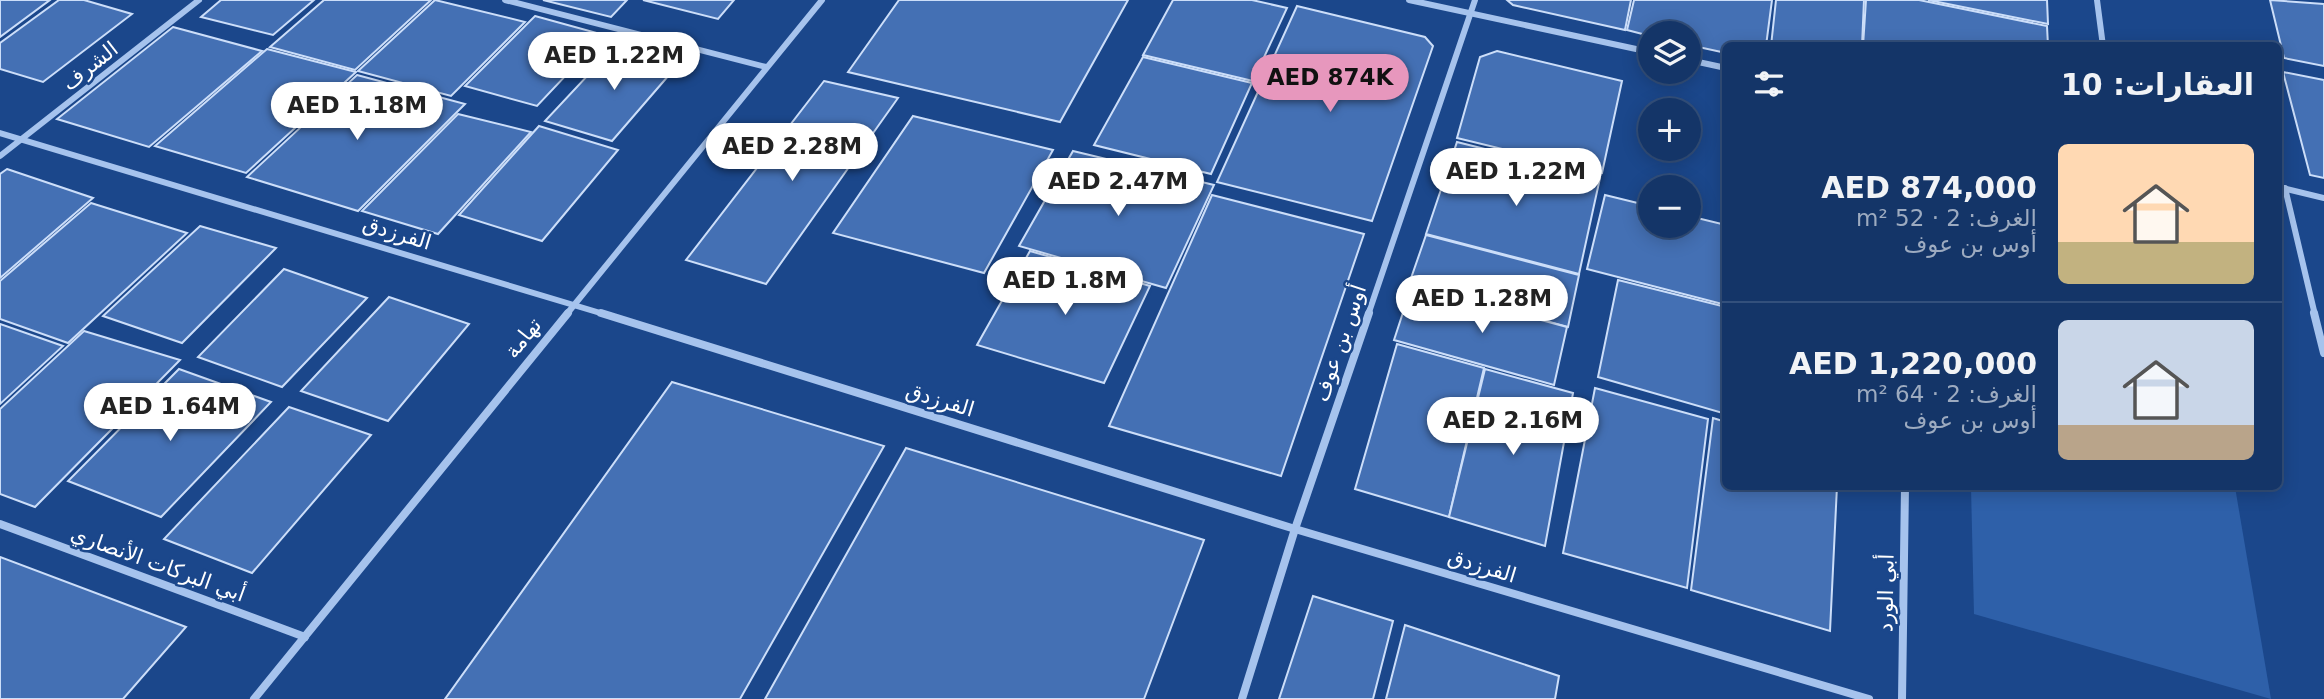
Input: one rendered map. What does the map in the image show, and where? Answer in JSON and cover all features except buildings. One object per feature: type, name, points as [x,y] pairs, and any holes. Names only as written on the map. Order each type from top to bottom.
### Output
[{"type":"street","name":"الشرف","points":[[0,156],[199,0]]},
{"type":"street","points":[[505,0],[766,66]]},
{"type":"street","name":"تهامة","points":[[254,699],[822,0]]},
{"type":"street","points":[[1409,0],[1638,49]]},
{"type":"street","name":"أوس بن عوف","points":[[1242,699],[1296,528],[1475,0]]},
{"type":"street","points":[[2097,0],[2102,42]]},
{"type":"street","points":[[1701,63],[1722,67]]},
{"type":"street","name":"الفرزدق","points":[[0,133],[573,304],[1296,528],[1869,699]]},
{"type":"street","points":[[2324,198],[2282,187],[2324,353]]},
{"type":"street","name":"أبي الورد","points":[[1902,699],[1905,490]]},
{"type":"street","name":"أبي البركات الأنصاري","points":[[0,524],[305,637]]},
{"type":"shaded area","points":[[1971,490],[2236,490],[2271,699],[1974,614]]}]
